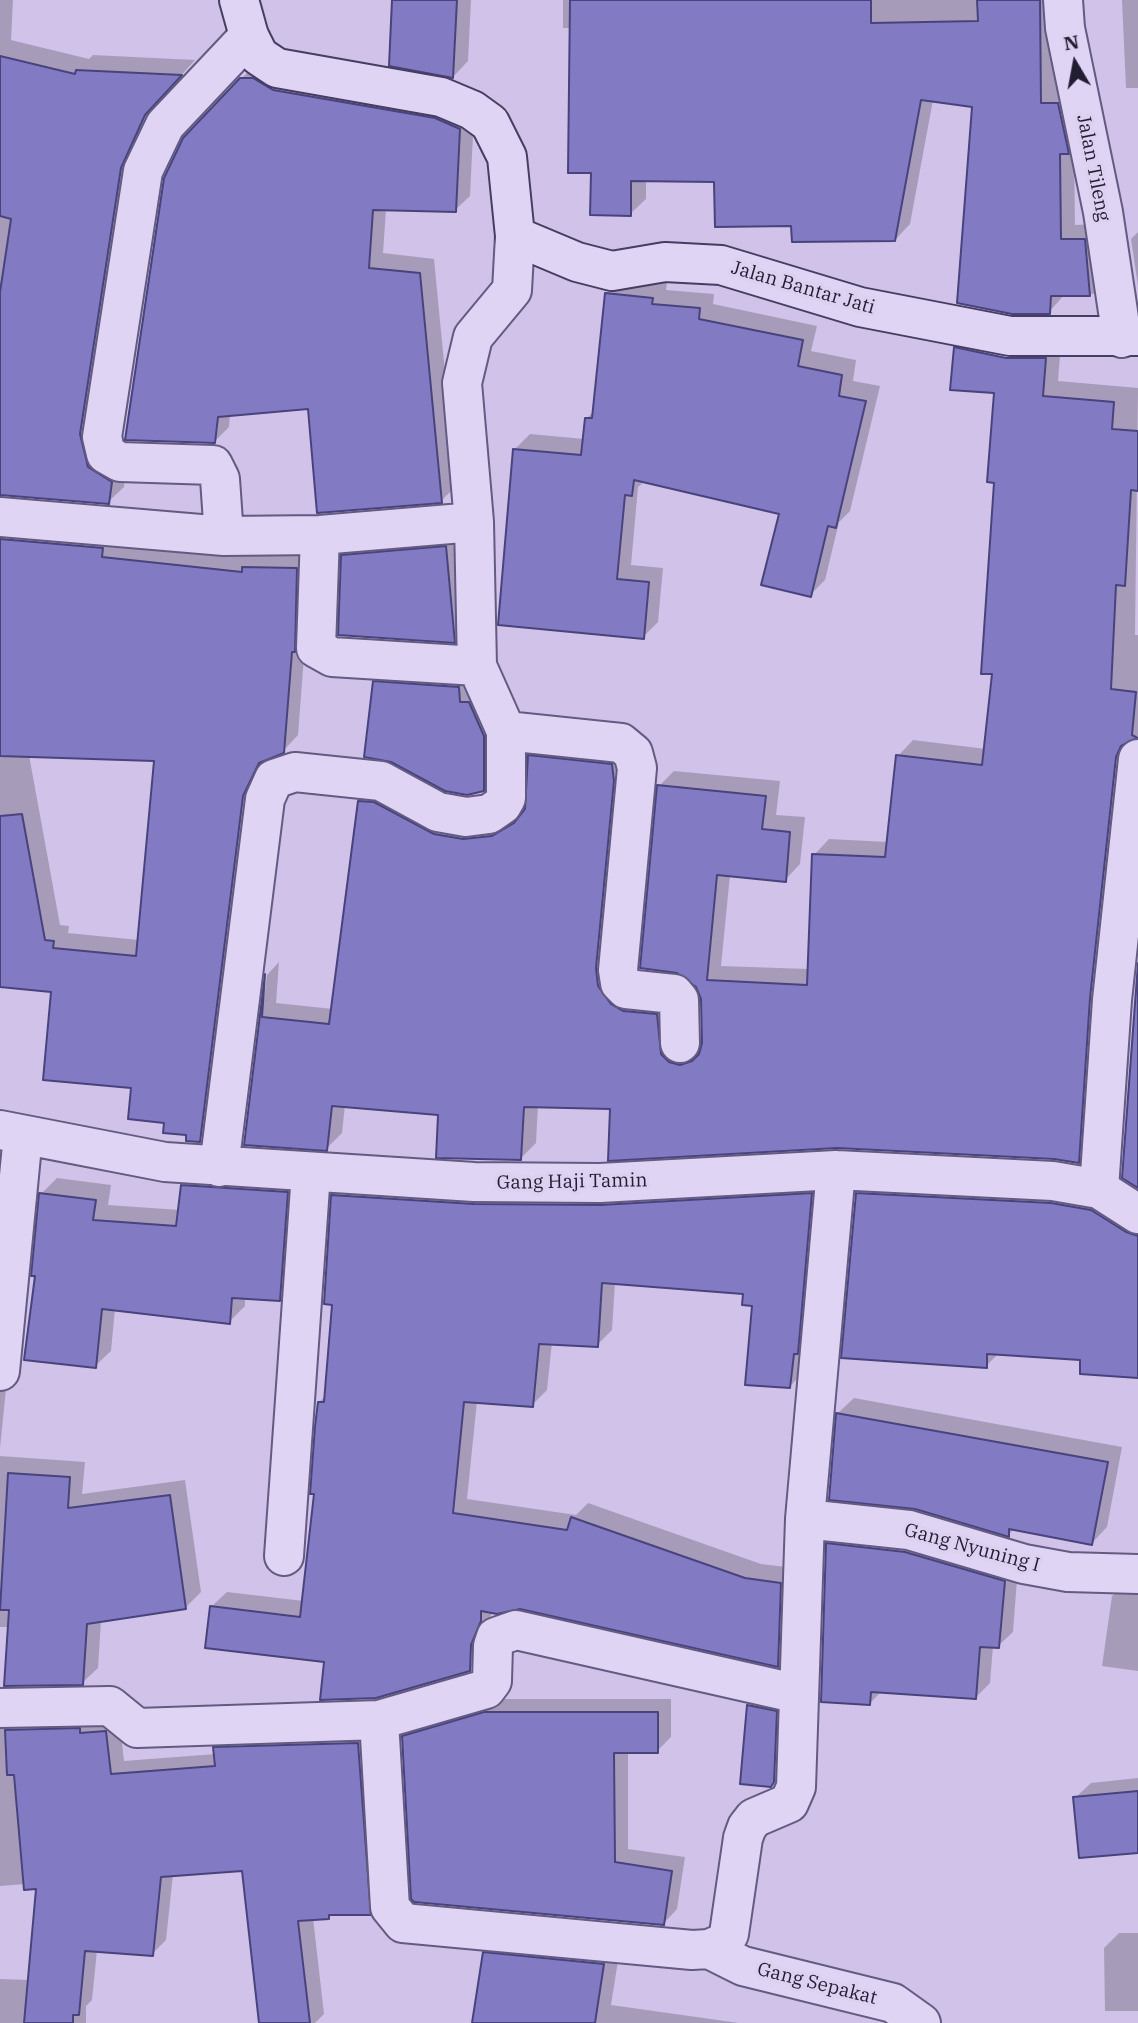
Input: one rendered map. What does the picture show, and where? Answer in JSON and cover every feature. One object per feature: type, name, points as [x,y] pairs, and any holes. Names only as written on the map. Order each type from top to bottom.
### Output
[{"type":"street","points":[[219,1167],[268,789],[274,779],[295,772],[381,781],[438,812],[479,817],[496,810],[506,797],[506,731],[477,666],[474,522],[462,383],[473,337],[512,290],[516,236],[507,157],[490,123],[471,110],[441,97],[277,68],[259,56],[249,36],[239,0]]},
{"type":"street","name":"Jalan Tileng","points":[[1063,0],[1065,28],[1130,337]]},
{"type":"street","points":[[224,536],[219,478],[213,465],[120,462],[106,454],[102,438],[143,171],[165,125],[249,36]]},
{"type":"street","name":"Jalan Bantar Jati","points":[[516,236],[577,262],[611,271],[665,262],[721,265],[860,307],[1010,335],[1130,337]]},
{"type":"street","points":[[0,517],[224,536],[320,535],[474,522]]},
{"type":"street","points":[[320,535],[316,648],[332,657],[477,666]]},
{"type":"street","points":[[506,731],[621,744],[633,753],[637,768],[618,970],[620,983],[626,989],[674,994],[679,1000],[680,1043]]},
{"type":"street","points":[[1098,1189],[1112,1000],[1138,759]]},
{"type":"street","points":[[0,1371],[11,1133]]},
{"type":"street","name":"Gang Haji Tamin","points":[[11,1133],[122,1156],[219,1167],[535,1184],[836,1170],[1053,1181],[1098,1189],[1138,1214]]},
{"type":"street","points":[[379,1720],[390,1907],[403,1923],[692,1950],[709,1949],[723,1943],[729,1934],[743,1838],[747,1827],[754,1818],[782,1808],[794,1797],[805,1519],[836,1170]]},
{"type":"street","points":[[284,1556],[311,1173]]},
{"type":"street","name":"Gang Nyuning I","points":[[805,1519],[909,1530],[1024,1564],[1068,1572],[1138,1574]]},
{"type":"street","points":[[0,1708],[110,1706],[137,1728],[379,1720],[486,1689],[492,1681],[493,1646],[496,1637],[516,1630],[799,1694]]},
{"type":"street","name":"Gang Sepakat","points":[[709,1949],[743,1966],[893,2003],[921,2023]]},
{"type":"building","points":[[392,0],[457,0],[453,78],[389,66]]},
{"type":"building","points":[[570,0],[871,0],[871,23],[978,21],[977,0],[1040,0],[1041,103],[1058,103],[1069,154],[1060,154],[1061,239],[1085,239],[1090,296],[1051,296],[1050,314],[1012,314],[957,303],[972,107],[921,100],[895,241],[792,242],[791,226],[715,227],[714,182],[631,181],[631,216],[590,215],[591,173],[568,173]]},
{"type":"building","points":[[0,56],[75,74],[76,70],[182,75],[145,115],[121,168],[80,434],[88,467],[112,482],[109,504],[0,495],[0,292],[11,219],[0,216]]},
{"type":"building","points":[[240,78],[253,78],[273,90],[435,118],[460,129],[456,212],[373,210],[369,268],[420,273],[442,503],[317,513],[308,409],[218,417],[215,443],[125,440],[164,178],[183,138]]},
{"type":"building","points":[[605,293],[653,298],[652,304],[700,308],[699,319],[803,340],[798,366],[842,375],[839,396],[866,401],[836,528],[828,526],[811,597],[761,585],[779,514],[634,480],[632,496],[625,495],[617,579],[649,582],[644,639],[498,625],[513,449],[581,455],[585,418],[592,418]]},
{"type":"building","points":[[954,347],[1006,358],[1046,358],[1043,396],[1114,402],[1112,429],[1138,431],[1138,491],[1131,490],[1125,586],[1116,585],[1111,689],[1136,692],[1132,735],[1138,738],[1121,746],[1116,757],[1090,998],[1079,1163],[1054,1159],[837,1148],[608,1161],[610,1109],[524,1107],[521,1160],[436,1158],[438,1115],[332,1106],[327,1151],[244,1145],[265,974],[262,1017],[329,1024],[358,801],[374,802],[434,834],[463,839],[492,836],[514,823],[525,809],[528,755],[612,764],[614,781],[596,968],[598,986],[611,1004],[623,1011],[657,1014],[661,1054],[669,1062],[680,1065],[692,1061],[699,1054],[702,1043],[701,999],[696,987],[677,973],[640,968],[657,785],[766,796],[762,829],[790,832],[786,882],[717,875],[707,980],[807,985],[812,854],[885,857],[896,755],[982,765],[992,674],[981,674],[994,483],[987,482],[994,393],[950,390]]},
{"type":"building","points":[[0,539],[103,548],[102,557],[242,572],[242,567],[297,568],[295,652],[292,652],[284,753],[259,763],[243,796],[200,1142],[186,1141],[186,1135],[163,1133],[164,1123],[128,1119],[131,1088],[43,1080],[51,992],[0,987],[0,816],[22,814],[45,940],[54,941],[53,948],[136,956],[154,761],[0,756]]},
{"type":"building","points":[[446,546],[455,643],[338,635],[341,555]]},
{"type":"building","points":[[373,681],[459,687],[460,702],[469,702],[484,736],[484,791],[467,795],[445,791],[391,762],[364,757]]},
{"type":"building","points":[[1138,963],[1138,1188],[1122,1178]]},
{"type":"building","points":[[181,1185],[288,1192],[280,1301],[232,1298],[230,1324],[102,1309],[96,1368],[24,1360],[35,1276],[31,1276],[39,1193],[96,1200],[93,1220],[176,1226]]},
{"type":"building","points":[[812,1193],[798,1354],[794,1354],[790,1388],[745,1385],[752,1306],[742,1305],[743,1294],[602,1283],[598,1347],[539,1344],[533,1407],[464,1402],[453,1513],[567,1530],[571,1517],[745,1578],[781,1583],[778,1667],[520,1609],[497,1614],[481,1611],[481,1621],[471,1645],[470,1671],[376,1698],[320,1700],[324,1662],[205,1648],[210,1606],[300,1617],[314,1494],[310,1494],[315,1426],[318,1402],[324,1402],[332,1305],[324,1304],[331,1195],[474,1204],[600,1205]]},
{"type":"building","points":[[856,1193],[1051,1203],[1091,1210],[1126,1232],[1138,1236],[1138,1378],[1080,1374],[1080,1360],[987,1354],[987,1368],[841,1358]]},
{"type":"building","points":[[836,1413],[1108,1462],[1092,1545],[1009,1529],[1009,1537],[915,1509],[829,1500]]},
{"type":"building","points":[[8,1473],[70,1477],[68,1508],[170,1495],[186,1609],[87,1624],[83,1685],[4,1686],[9,1610],[0,1610]]},
{"type":"building","points":[[826,1543],[905,1552],[1005,1581],[999,1648],[980,1647],[976,1699],[871,1692],[870,1705],[821,1702]]},
{"type":"building","points":[[747,1705],[777,1711],[774,1782],[771,1787],[740,1784]]},
{"type":"building","points":[[484,1712],[658,1712],[658,1753],[614,1753],[615,1862],[672,1871],[664,1925],[414,1902],[411,1899],[402,1736]]},
{"type":"building","points":[[80,1728],[80,1733],[106,1731],[111,1774],[215,1766],[213,1747],[358,1743],[371,1915],[329,1915],[329,1919],[298,1921],[310,2023],[259,2023],[242,1871],[161,1877],[153,1956],[85,1951],[79,2015],[73,2015],[73,2023],[24,2023],[36,1889],[24,1890],[14,1775],[7,1775],[5,1730]]},
{"type":"building","points":[[1138,1791],[1138,1853],[1079,1858],[1073,1797]]},
{"type":"building","points":[[483,1952],[604,1964],[595,2023],[472,2023]]}]
